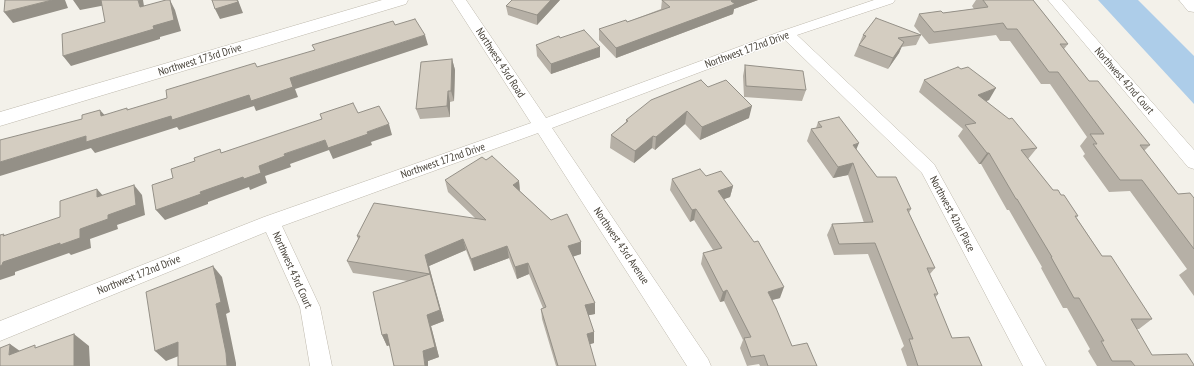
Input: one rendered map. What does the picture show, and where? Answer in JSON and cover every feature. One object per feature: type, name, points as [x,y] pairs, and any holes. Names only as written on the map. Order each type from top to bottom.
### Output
[{"type":"street","name":"Northwest 173rd Drive","points":[[0,119],[400,0]]},
{"type":"street","name":"Northwest 43rd Road","points":[[459,0],[541,126]]},
{"type":"street","name":"Northwest 172nd Drive","points":[[0,331],[271,222],[541,126],[787,34],[888,0]]},
{"type":"street","name":"Northwest 42nd Court","points":[[1055,0],[1194,162]]},
{"type":"street","points":[[1187,0],[1194,7]]},
{"type":"street","name":"Northwest 42nd Place","points":[[787,34],[928,169],[1035,366]]},
{"type":"street","name":"Northwest 43rd Avenue","points":[[541,126],[700,366]]},
{"type":"street","name":"Northwest 43rd Court","points":[[271,222],[310,307],[320,366]]},
{"type":"water","points":[[1098,0],[1138,0],[1194,56],[1194,104]]},
{"type":"building","points":[[5,0],[52,0],[4,12]]},
{"type":"building","points":[[101,0],[138,0],[140,7],[170,0],[174,20],[153,26],[154,29],[63,56],[62,34],[105,22]]},
{"type":"building","points":[[212,0],[237,0],[238,2],[215,9]]},
{"type":"building","points":[[512,0],[551,0],[537,15],[506,6]]},
{"type":"building","points":[[662,0],[732,0],[731,1],[735,4],[616,48],[599,29],[626,20],[627,22],[670,7]]},
{"type":"building","points":[[983,0],[1033,0],[1068,44],[1060,44],[1089,81],[1098,81],[1150,145],[1140,145],[1178,194],[1190,193],[1194,198],[1194,249],[1142,180],[1120,180],[1093,144],[1097,144],[1090,134],[1104,134],[1058,72],[1049,72],[1017,29],[1007,29],[1003,23],[934,32],[919,14],[941,11],[943,13],[988,7]]},
{"type":"building","points":[[876,18],[921,35],[898,38],[904,42],[893,58],[859,45],[866,36],[863,35]]},
{"type":"building","points":[[415,19],[425,35],[290,78],[293,87],[251,101],[249,95],[172,120],[171,116],[86,142],[86,136],[0,162],[0,140],[82,119],[82,115],[100,110],[101,116],[127,108],[127,110],[167,98],[166,90],[255,63],[257,67],[315,50],[312,45],[393,21],[395,25]]},
{"type":"building","points":[[584,30],[600,47],[551,64],[536,45],[559,36],[560,38]]},
{"type":"building","points":[[452,59],[451,91],[448,91],[447,106],[416,109],[421,62]]},
{"type":"building","points":[[745,65],[803,71],[806,90],[746,86]]},
{"type":"building","points":[[958,67],[961,69],[968,67],[996,88],[978,95],[1009,119],[1012,118],[1037,148],[1021,150],[1053,190],[1058,190],[1061,195],[1064,195],[1078,216],[1075,216],[1102,256],[1111,256],[1152,319],[1131,319],[1152,355],[1187,354],[1194,366],[1135,366],[1131,361],[1112,361],[1101,341],[1104,341],[1079,298],[1074,298],[1052,257],[989,153],[987,153],[965,125],[976,123],[924,80]]},
{"type":"building","points":[[701,80],[708,87],[726,80],[752,106],[702,127],[687,111],[656,137],[653,136],[635,151],[611,135],[628,121],[626,120],[651,100]]},
{"type":"building","points":[[353,103],[358,113],[379,106],[389,124],[367,132],[368,134],[328,148],[325,140],[284,154],[285,156],[259,166],[261,173],[244,179],[243,177],[200,192],[201,194],[156,210],[152,185],[173,178],[171,169],[195,161],[194,158],[220,149],[221,153],[322,119],[320,114]]},
{"type":"building","points":[[839,117],[859,143],[853,145],[877,177],[896,177],[911,209],[907,209],[935,268],[927,268],[938,294],[934,294],[952,338],[969,337],[982,366],[918,366],[909,339],[913,339],[875,243],[839,244],[832,224],[873,222],[853,163],[838,167],[811,129],[822,127],[818,122]]},
{"type":"building","points":[[492,156],[519,181],[513,185],[551,220],[567,214],[581,242],[568,246],[595,303],[585,305],[594,332],[587,334],[596,366],[558,366],[541,309],[546,307],[528,263],[515,267],[507,246],[471,259],[463,239],[425,255],[430,274],[347,261],[360,236],[357,236],[374,203],[486,220],[445,180],[482,157],[486,160]]},
{"type":"building","points":[[700,169],[706,176],[721,171],[733,186],[718,191],[754,242],[758,241],[784,287],[768,292],[792,346],[807,343],[817,366],[768,366],[764,355],[751,357],[744,338],[751,337],[727,290],[723,292],[703,253],[722,248],[696,209],[692,210],[672,179]]},
{"type":"building","points":[[134,185],[136,205],[108,215],[108,219],[80,229],[80,238],[3,262],[0,266],[0,235],[4,234],[3,236],[60,217],[60,201],[97,189],[97,197]]},
{"type":"building","points":[[213,266],[221,302],[216,304],[226,353],[227,366],[178,366],[178,342],[155,351],[146,292]]},
{"type":"building","points":[[430,274],[440,310],[427,315],[435,347],[423,351],[425,366],[394,366],[387,334],[382,335],[373,292]]},
{"type":"building","points":[[74,334],[74,366],[0,366],[0,348],[10,344],[9,355],[35,345],[35,348]]}]
